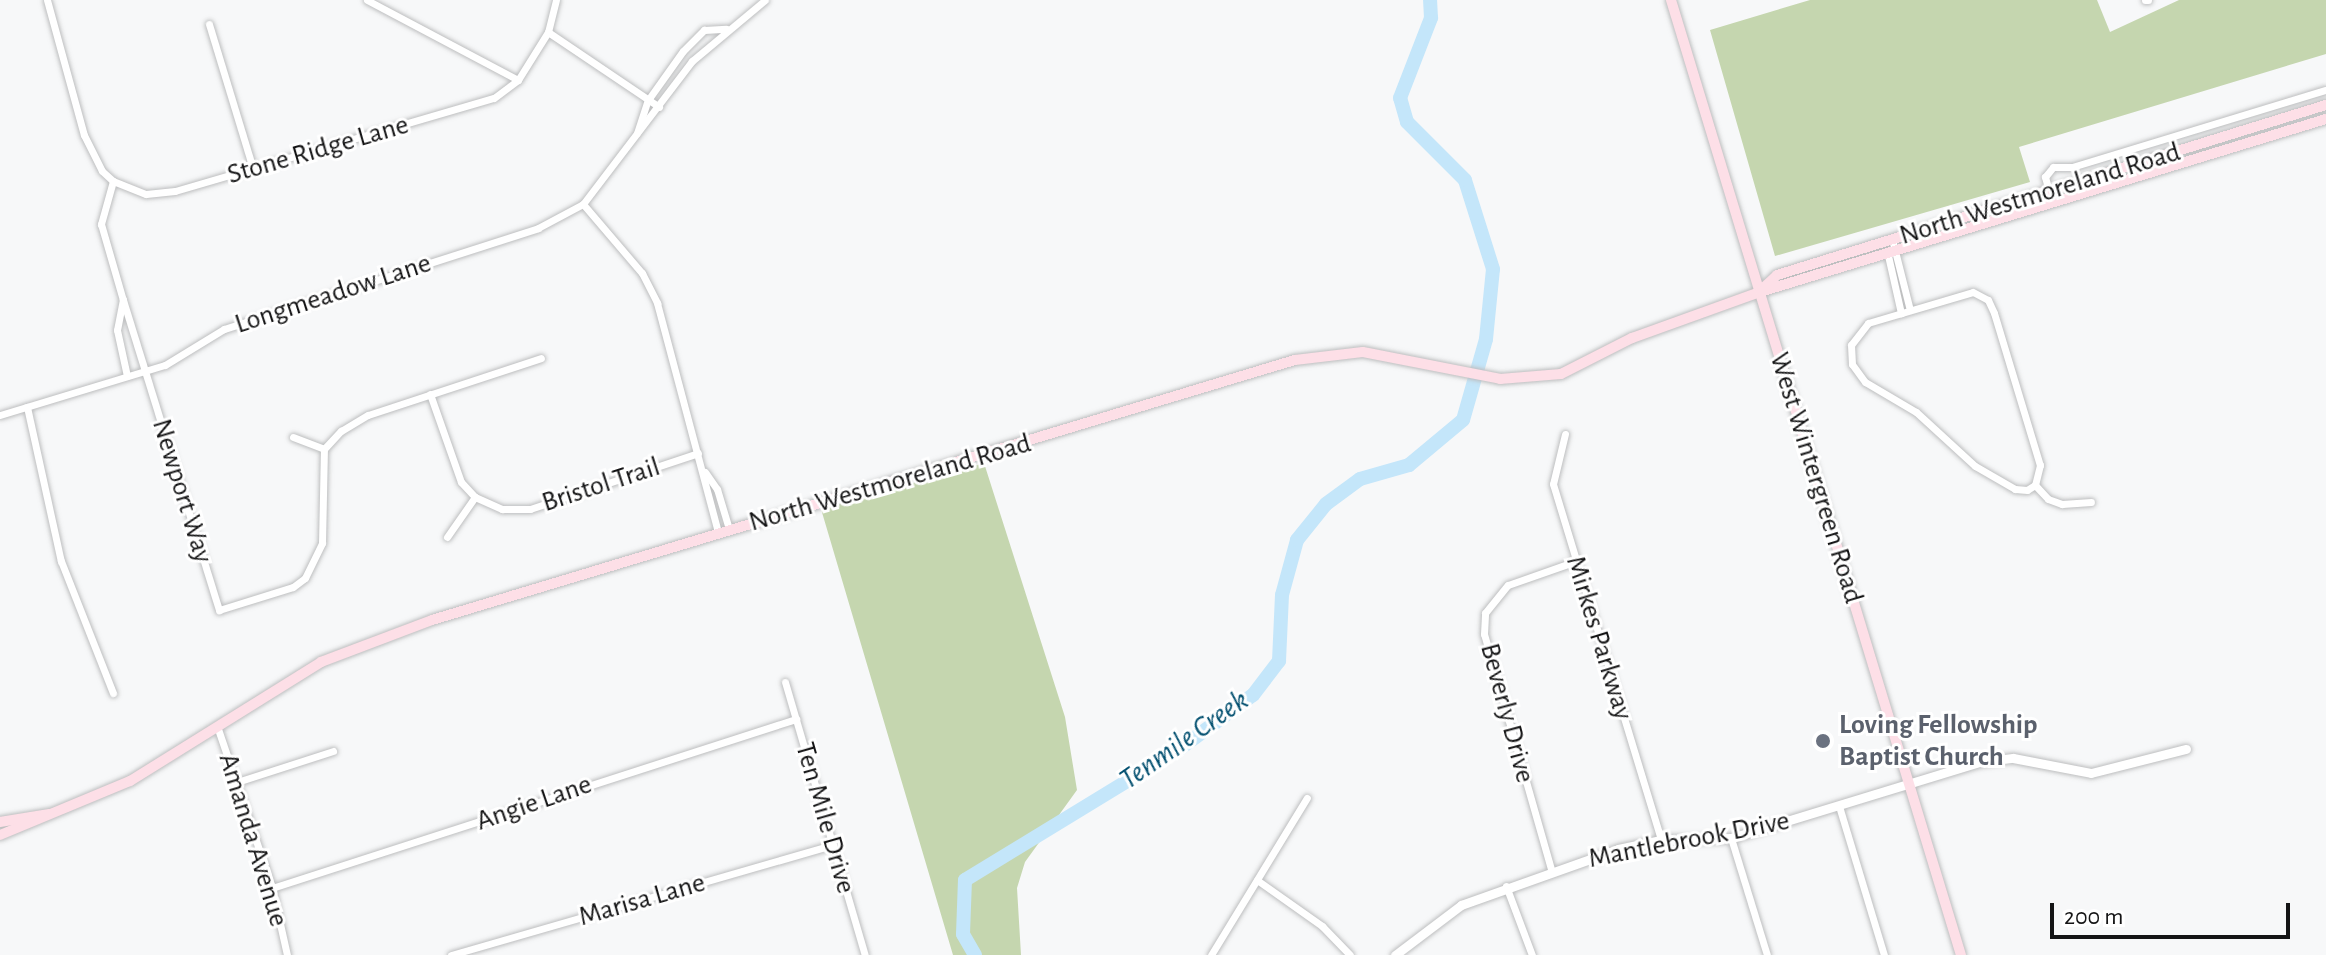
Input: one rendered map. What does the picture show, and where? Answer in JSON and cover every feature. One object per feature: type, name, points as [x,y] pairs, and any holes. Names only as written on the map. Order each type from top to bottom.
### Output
[{"type":"main road","name":"West Wintergreen Road","points":[[1671,0],[1961,955]]},
{"type":"main road","name":"North Westmoreland Road","points":[[1760,292],[1777,275],[2326,105]]},
{"type":"main road","name":"North Westmoreland Road","points":[[0,835],[130,781],[349,649],[723,531],[1295,360],[1363,352],[1517,379],[1582,368],[1632,338],[1760,292],[2326,119]]},
{"type":"main road","name":"North Westmoreland Road","points":[[0,822],[49,814]]},
{"type":"street","points":[[47,0],[84,135],[113,181]]},
{"type":"street","points":[[367,0],[518,80],[548,32],[556,0]]},
{"type":"street","name":"Longmeadow Lane","points":[[0,415],[144,371],[224,329],[538,228],[583,204],[692,61],[754,3],[765,0]]},
{"type":"street","points":[[209,24],[253,169]]},
{"type":"street","name":"Longmeadow Lane","points":[[637,133],[648,100],[694,38],[704,30],[726,29]]},
{"type":"street","points":[[548,32],[659,107]]},
{"type":"street","name":"Stone Ridge Lane","points":[[113,181],[146,194],[175,191],[494,98],[518,80]]},
{"type":"street","points":[[2049,191],[2045,177],[2053,167],[2072,167],[2326,90]]},
{"type":"street","name":"Newport Way","points":[[113,181],[101,224],[219,610],[293,587],[305,578],[322,543],[324,449]]},
{"type":"street","points":[[2017,200],[2021,214]]},
{"type":"street","points":[[583,204],[642,273],[657,303],[698,453],[704,470],[717,489],[723,531]]},
{"type":"street","points":[[1889,240],[1893,281],[1901,313]]},
{"type":"street","points":[[1891,254],[1910,310]]},
{"type":"street","points":[[1893,281],[1902,279]]},
{"type":"street","points":[[1973,292],[1988,300],[2040,465],[2035,485],[2015,489],[1975,466],[1916,412],[1857,375],[1850,353],[1856,335],[1868,323],[1973,292]]},
{"type":"street","points":[[123,300],[117,330],[127,376]]},
{"type":"street","points":[[117,330],[133,327]]},
{"type":"street","points":[[293,437],[324,449],[341,431],[368,415],[541,358]]},
{"type":"street","points":[[430,394],[448,457],[475,497],[447,537]]},
{"type":"street","points":[[27,407],[61,561],[113,693]]},
{"type":"street","name":"Mirkes Parkway","points":[[1565,434],[1553,484],[1661,840]]},
{"type":"street","name":"Bristol Trail","points":[[475,497],[502,509],[530,509],[698,453]]},
{"type":"street","points":[[704,470],[704,492],[723,531]]},
{"type":"street","points":[[2035,485],[2048,499],[2062,504],[2091,502]]},
{"type":"street","name":"Beverly Drive","points":[[1551,869],[1489,662],[1485,613],[1508,585],[1576,561]]},
{"type":"street","name":"Ten Mile Drive","points":[[785,682],[865,955]]},
{"type":"street","name":"Angie Lane","points":[[272,888],[796,719]]},
{"type":"street","name":"Amanda Avenue","points":[[217,726],[272,888],[287,955]]},
{"type":"street","name":"Mantlebrook Drive","points":[[1395,955],[1461,905],[1551,869],[1661,840],[1731,838],[1979,762],[2013,758],[2091,773],[2186,749]]},
{"type":"street","points":[[237,782],[333,751]]},
{"type":"street","points":[[1211,955],[1307,798]]},
{"type":"street","points":[[1839,806],[1884,955]]},
{"type":"street","points":[[1731,838],[1767,955]]},
{"type":"street","name":"Marisa Lane","points":[[451,955],[833,845]]},
{"type":"street","points":[[1257,880],[1322,926],[1350,955]]},
{"type":"street","points":[[1506,886],[1532,955]]},
{"type":"green space","points":[[1810,0],[2097,0],[2110,32],[2179,0],[2326,0],[2326,54],[2019,147],[2030,182],[1775,256],[1710,30]]},
{"type":"green space","points":[[984,463],[1065,717],[1077,790],[1025,862],[1017,888],[1021,955],[953,955],[821,509]]},
{"type":"waterway","name":"Tenmile Creek","points":[[975,955],[963,934],[965,880],[1178,750],[1253,695],[1279,661],[1282,595],[1297,540],[1326,504],[1360,479],[1409,465],[1463,420],[1486,339],[1493,269],[1465,180],[1407,122],[1400,98],[1431,18],[1430,0]]},
{"type":"place","name":"Loving Fellowship Baptist Church","points":[[1823,741]]}]
